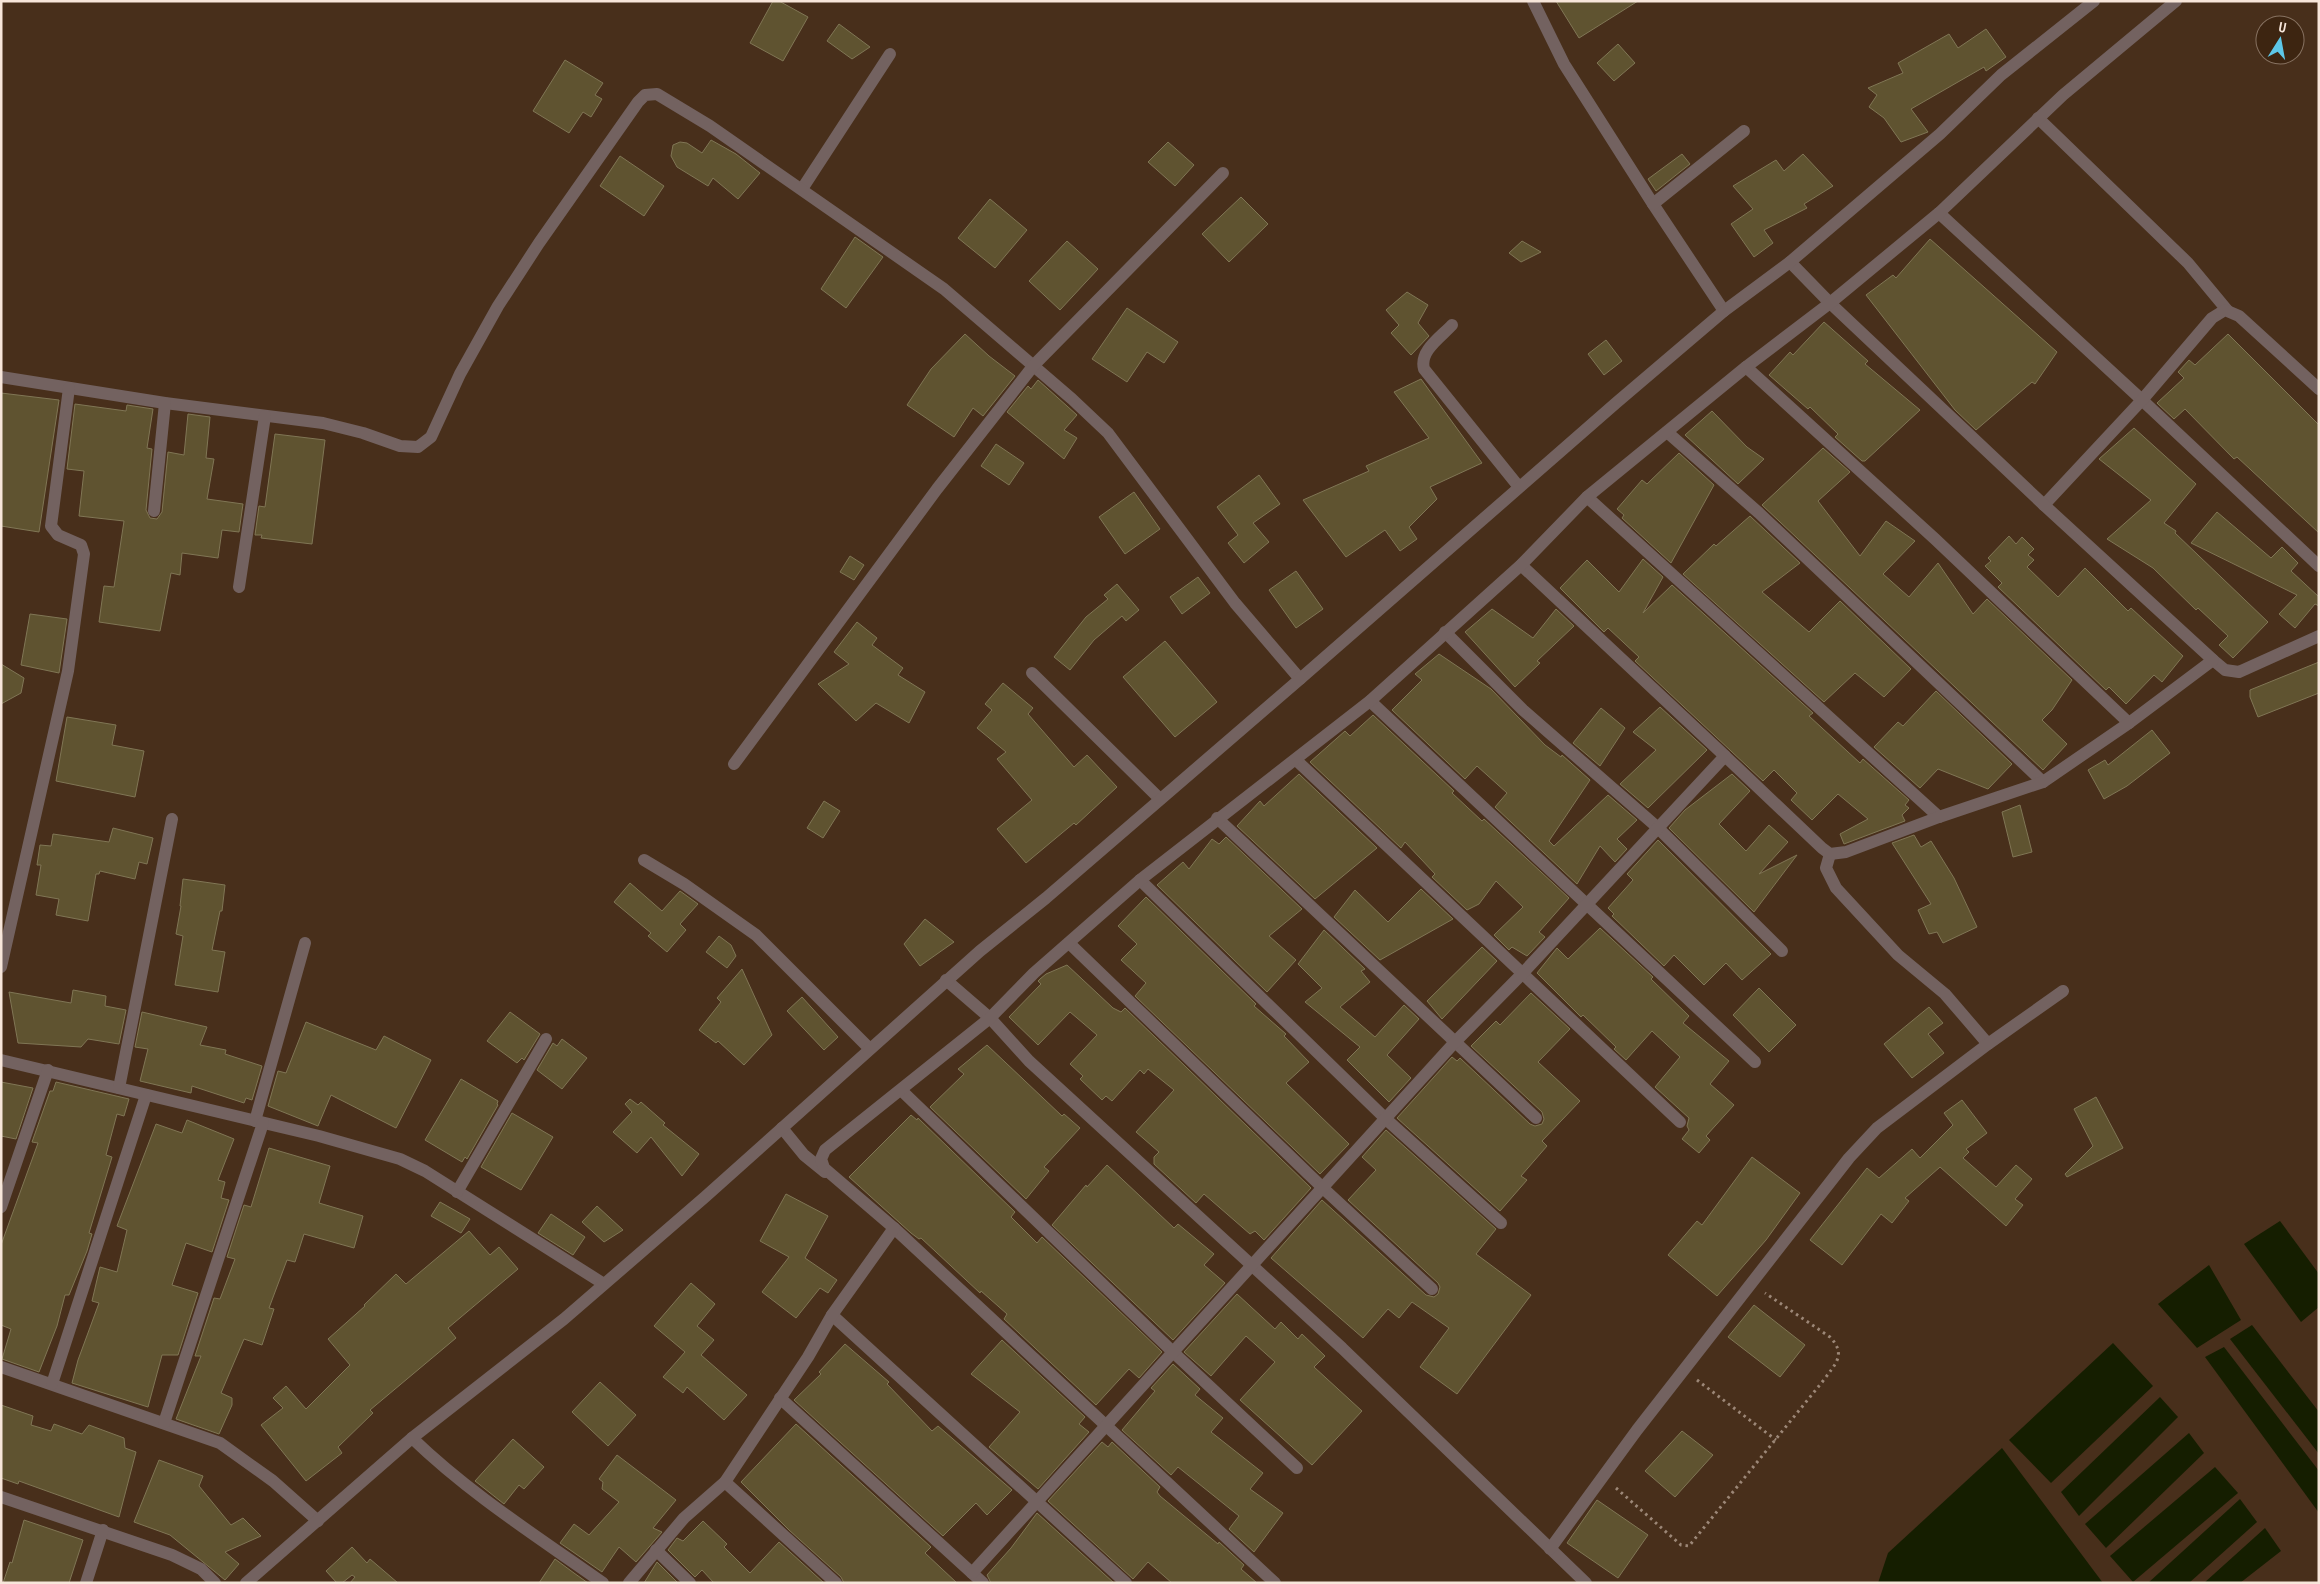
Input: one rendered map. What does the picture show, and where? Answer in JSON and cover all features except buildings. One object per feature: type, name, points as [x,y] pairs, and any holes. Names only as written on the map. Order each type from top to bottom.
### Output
[{"type":"street","points":[[1533,1],[1564,64],[1724,311]]},
{"type":"street","points":[[246,1583],[412,1438],[507,1365],[604,1284],[782,1128],[869,1048],[951,984],[1160,799],[1519,487],[1724,311],[1792,265],[1940,134],[2001,75],[2094,1]]},
{"type":"street","points":[[1275,1583],[894,1228],[833,1176],[821,1162],[825,1150],[902,1091],[990,1018],[1034,973],[1140,880],[1217,818],[1296,760],[1370,701],[1521,565],[1587,497],[1746,367],[1830,303],[1939,213],[2062,95],[2176,1]]},
{"type":"street","points":[[802,189],[890,54]]},
{"type":"street","points":[[1,377],[165,403],[340,427],[408,448],[416,448],[425,444],[431,437],[474,347],[516,277],[580,183],[644,95],[657,94],[672,102],[802,189],[944,289],[1034,365],[1108,433],[1236,602],[1300,679]]},
{"type":"street","points":[[2038,118],[2188,263],[2228,310]]},
{"type":"street","points":[[1653,204],[1744,131]]},
{"type":"street","points":[[734,764],[937,489],[1034,365],[1223,173]]},
{"type":"street","points":[[1939,213],[2319,566]]},
{"type":"street","points":[[1792,265],[2044,505],[2225,670],[2239,672],[2319,636]]},
{"type":"street","points":[[2044,505],[2142,400],[2205,325],[2220,311],[2228,310],[2235,312],[2256,329],[2319,389]]},
{"type":"street","points":[[1452,325],[1425,353],[1422,363],[1424,370],[1519,487]]},
{"type":"street","points":[[1746,367],[1935,539],[2129,723]]},
{"type":"street","points":[[1,967],[68,670],[84,554],[81,545],[58,536],[51,526],[69,388]]},
{"type":"street","points":[[154,511],[165,403]]},
{"type":"street","points":[[239,587],[265,416]]},
{"type":"street","points":[[1667,432],[1759,513],[2043,782]]},
{"type":"street","points":[[1587,497],[1939,817]]},
{"type":"street","points":[[1521,565],[1797,826],[1830,854],[1846,852],[1939,817],[2043,782],[2129,723],[2213,660]]},
{"type":"street","points":[[1445,632],[1523,710],[1657,827],[1782,951]]},
{"type":"street","points":[[1032,673],[1160,799]]},
{"type":"street","points":[[1370,701],[1756,1062]]},
{"type":"street","points":[[972,1573],[1387,1120],[1455,1042],[1522,974],[1725,756]]},
{"type":"street","points":[[1296,760],[1680,1122]]},
{"type":"street","points":[[1217,818],[1536,1118]]},
{"type":"street","points":[[119,1088],[172,819]]},
{"type":"street","points":[[1830,854],[1826,868],[1836,888],[1898,955],[1945,994],[1988,1044]]},
{"type":"street","points":[[644,860],[684,884],[756,935],[869,1048]]},
{"type":"street","points":[[1140,880],[1387,1120],[1501,1223]]},
{"type":"street","points":[[164,1423],[259,1122],[305,943]]},
{"type":"street","points":[[1069,943],[1324,1189],[1432,1289]]},
{"type":"street","points":[[951,984],[990,1018],[1029,1061],[1357,1362],[1586,1583]]},
{"type":"street","points":[[1550,1549],[1683,1370],[1849,1158],[1877,1128],[1988,1044],[2063,991]]},
{"type":"street","points":[[457,1192],[546,1039]]},
{"type":"street","points":[[1,1060],[259,1122],[400,1159],[425,1171],[604,1284]]},
{"type":"street","points":[[1,1207],[48,1070]]},
{"type":"street","points":[[902,1091],[1174,1353],[1297,1468]]},
{"type":"street","points":[[52,1384],[146,1095]]},
{"type":"street","points":[[782,1128],[813,1164],[833,1176]]},
{"type":"street","points":[[629,1583],[684,1518],[725,1482],[832,1316],[894,1228]]},
{"type":"street","points":[[832,1316],[1038,1501],[1126,1583]]},
{"type":"street","points":[[1,1367],[220,1443],[273,1481],[318,1521]]},
{"type":"street","points":[[780,1398],[983,1583]]},
{"type":"street","points":[[412,1438],[471,1490],[604,1583]]},
{"type":"street","points":[[725,1482],[836,1583]]},
{"type":"street","points":[[1,1497],[102,1530],[188,1562],[207,1574],[215,1583]]},
{"type":"street","points":[[86,1583],[102,1530]]},
{"type":"street","points":[[656,1550],[690,1583]]},
{"type":"path","points":[[1604,1477],[1681,1545],[1689,1546],[1823,1381],[1838,1358],[1840,1350],[1830,1337],[1752,1284]]},
{"type":"path","points":[[1683,1370],[1776,1440]]},
{"type":"shaded area","points":[[2280,1221],[2319,1274],[2319,1307],[2301,1322],[2244,1244]]},
{"type":"shaded area","points":[[2209,1265],[2241,1320],[2197,1348],[2158,1304]]},
{"type":"shaded area","points":[[2252,1325],[2319,1412],[2319,1454],[2230,1339]]},
{"type":"shaded area","points":[[2113,1343],[2153,1386],[2051,1483],[2009,1440]]},
{"type":"shaded area","points":[[2224,1347],[2319,1471],[2319,1513],[2205,1357]]},
{"type":"shaded area","points":[[2160,1397],[2178,1417],[2079,1516],[2061,1492]]},
{"type":"shaded area","points":[[2189,1433],[2204,1453],[2106,1548],[2085,1524]]},
{"type":"shaded area","points":[[2002,1448],[2103,1583],[1878,1583],[1888,1553]]},
{"type":"shaded area","points":[[2215,1467],[2238,1493],[2133,1582],[2110,1556]]},
{"type":"shaded area","points":[[2240,1499],[2257,1522],[2189,1583],[2148,1583]]},
{"type":"shaded area","points":[[2265,1528],[2281,1551],[2240,1583],[2204,1583]]}]
